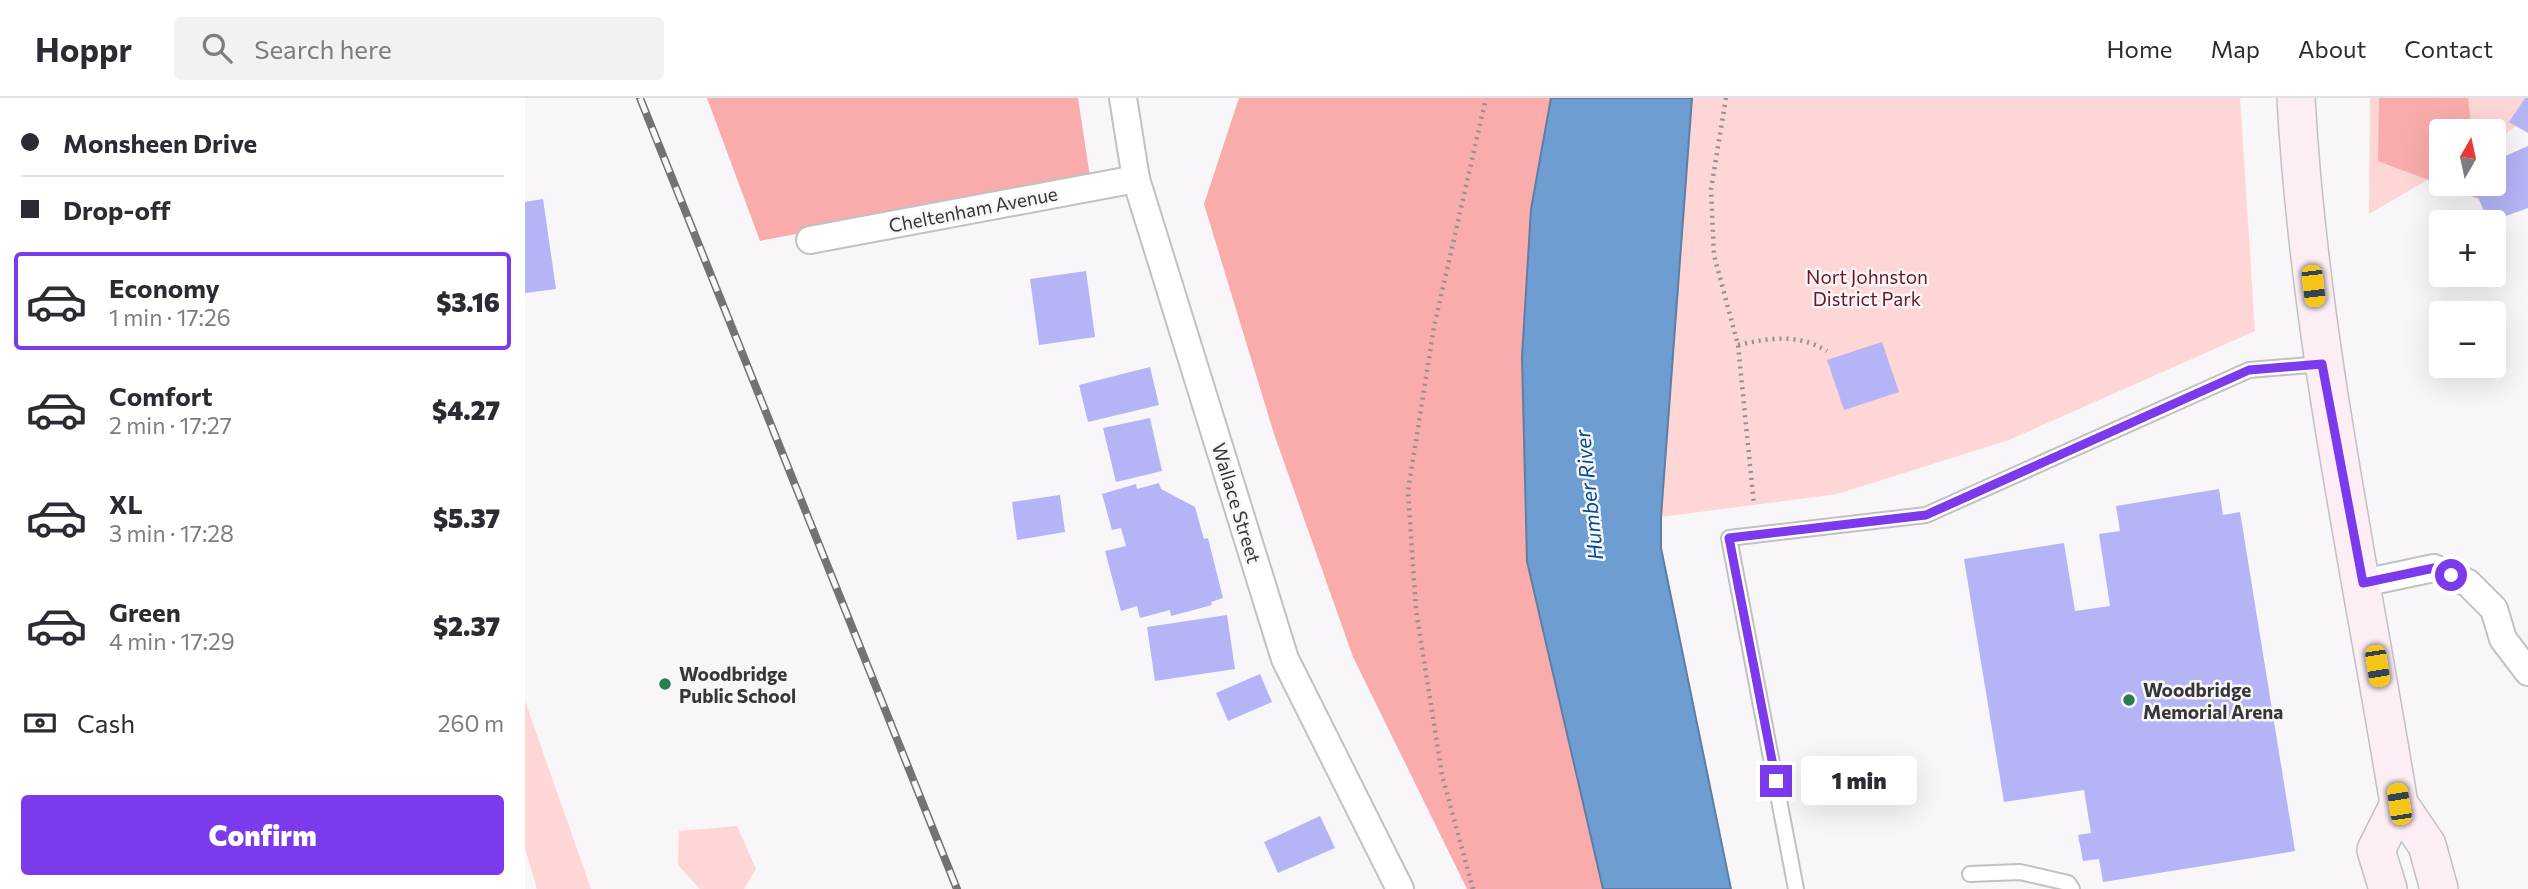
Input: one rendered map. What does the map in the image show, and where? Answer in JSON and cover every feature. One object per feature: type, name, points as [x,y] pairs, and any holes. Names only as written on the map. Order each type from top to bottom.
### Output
[{"type":"main road","points":[[2296,98],[2300,181],[2322,364],[2363,583],[2399,804],[2427,845],[2439,889]]},
{"type":"main road","points":[[2388,889],[2376,850],[2399,804]]},
{"type":"street","name":"Wallace Street","points":[[1123,98],[1136,178],[1285,659],[1400,889]]},
{"type":"street","name":"Cheltenham Avenue","points":[[810,240],[1136,178]]},
{"type":"street","points":[[2363,583],[2434,568],[2468,583],[2494,609],[2503,639],[2528,672]]},
{"type":"lane","points":[[1796,889],[1729,538],[1926,515],[2249,370],[2322,364]]},
{"type":"lane","points":[[1971,874],[2020,872],[2068,883],[2072,889]]},
{"type":"path","points":[[1473,889],[1442,775],[1416,610],[1408,491],[1434,327],[1486,98]]},
{"type":"path","points":[[1726,98],[1711,189],[1714,255],[1738,345],[1754,505]]},
{"type":"path","points":[[1738,345],[1772,337],[1795,338],[1826,351]]},
{"type":"green space","name":"Nort Johnston District Park","points":[[1692,98],[2240,98],[2255,331],[2009,440],[1837,494],[1661,517]]},
{"type":"green space","points":[[2370,98],[2528,98],[2522,119],[2506,133],[2506,119],[2429,119],[2429,179],[2369,214]]},
{"type":"green space","points":[[525,701],[591,889],[537,889],[525,848]]},
{"type":"green space","points":[[737,826],[756,869],[744,889],[700,889],[678,865],[679,831]]},
{"type":"shaded area","points":[[707,98],[1078,98],[1090,177],[760,241]]},
{"type":"shaded area","points":[[1239,98],[1551,98],[1531,209],[1522,357],[1527,561],[1603,889],[1467,889],[1353,657],[1274,434],[1204,204]]},
{"type":"shaded area","points":[[2379,98],[2468,98],[2471,119],[2429,119],[2429,180],[2378,161]]},
{"type":"water","name":"Humber River","points":[[1551,98],[1692,98],[1661,517],[1661,548],[1731,889],[1603,889],[1527,561],[1522,357],[1531,209]]},
{"type":"building","points":[[2525,98],[2528,98],[2528,133],[2509,122]]},
{"type":"building","points":[[2528,146],[2528,208],[2506,216],[2506,210],[2484,210],[2477,196],[2506,196],[2506,156]]},
{"type":"building","points":[[543,199],[556,289],[525,293],[525,202]]},
{"type":"building","points":[[1086,271],[1095,337],[1039,345],[1030,279]]},
{"type":"building","points":[[1882,342],[1899,392],[1844,410],[1827,360]]},
{"type":"building","points":[[1150,367],[1159,405],[1088,422],[1079,385]]},
{"type":"building","points":[[1150,418],[1162,471],[1116,482],[1103,428]]},
{"type":"building","points":[[1159,483],[1161,489],[1195,507],[1204,539],[1208,538],[1223,598],[1211,602],[1212,605],[1171,616],[1170,610],[1140,618],[1137,606],[1121,611],[1105,551],[1126,546],[1121,528],[1112,530],[1102,494],[1136,484],[1137,489]]},
{"type":"building","name":"Woodbridge Memorial Arena","points":[[2219,489],[2223,515],[2240,512],[2295,851],[2103,882],[2099,859],[2083,861],[2078,835],[2091,833],[2084,790],[2004,802],[1964,559],[2064,543],[2075,611],[2110,606],[2099,534],[2120,531],[2116,506]]},
{"type":"building","points":[[1060,495],[1065,532],[1017,540],[1012,502]]},
{"type":"building","points":[[1227,615],[1235,669],[1155,681],[1147,627]]},
{"type":"building","points":[[1260,674],[1272,702],[1228,721],[1216,693]]},
{"type":"building","points":[[1320,816],[1335,848],[1278,873],[1264,842]]},
{"type":"railway","points":[[640,98],[957,889]]},
{"type":"place","name":"Woodbridge Public School","points":[[665,684]]},
{"type":"place","name":"Woodbridge Memorial Arena","points":[[2129,700]]},
{"type":"route","points":[[1776,781],[1729,538],[1926,515],[2249,370],[2322,364],[2363,583],[2434,568],[2451,575]]}]
